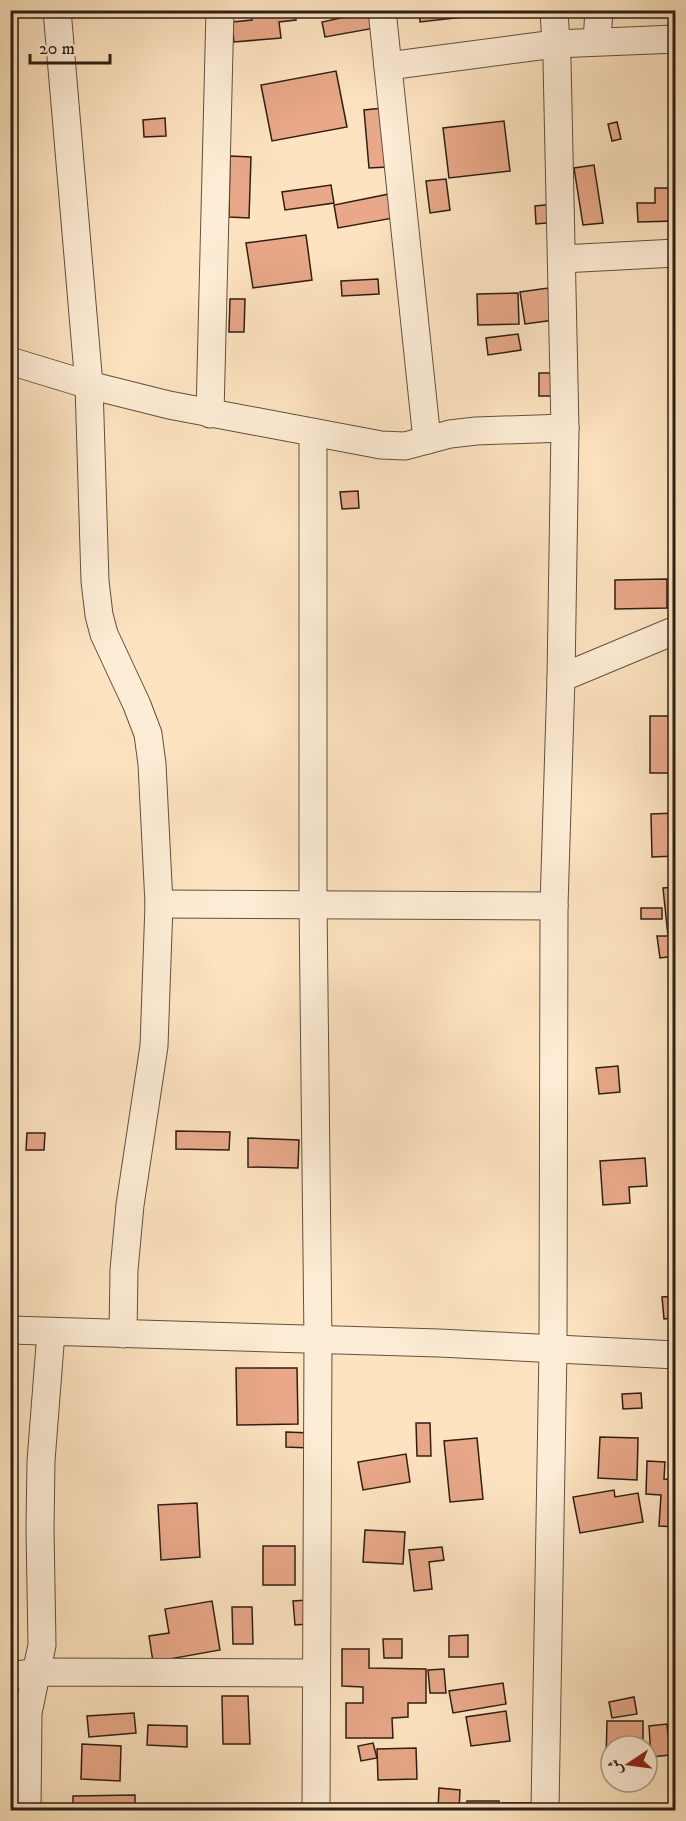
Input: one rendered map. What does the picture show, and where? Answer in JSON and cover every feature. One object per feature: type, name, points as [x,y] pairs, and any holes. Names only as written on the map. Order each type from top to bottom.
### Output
[{"type":"street","points":[[57,10],[89,385],[95,581],[104,634],[148,734],[152,764],[159,904],[154,1047],[130,1205],[124,1270],[123,1334]]},
{"type":"street","points":[[210,414],[220,10]]},
{"type":"street","points":[[382,10],[427,440]]},
{"type":"street","points":[[545,1810],[553,1349],[554,906],[566,428],[554,10]]},
{"type":"street","points":[[597,41],[599,10]]},
{"type":"street","points":[[388,66],[555,44],[675,39]]},
{"type":"street","points":[[562,259],[675,253]]},
{"type":"street","points":[[10,361],[89,385],[210,414],[381,444],[405,446],[476,431],[566,428]]},
{"type":"street","points":[[313,433],[313,904],[318,1341],[316,1810]]},
{"type":"street","points":[[561,678],[675,630]]},
{"type":"street","points":[[159,904],[554,906]]},
{"type":"street","points":[[10,1330],[439,1343],[675,1355]]},
{"type":"street","points":[[27,1810],[28,1713],[23,1674],[42,1645],[41,1461],[51,1332]]},
{"type":"street","points":[[23,1674],[316,1673]]},
{"type":"building","points":[[251,10],[295,10],[296,20],[279,22],[281,38],[234,42],[232,22],[252,20]]},
{"type":"building","points":[[349,10],[372,10],[375,28],[325,37],[322,22],[350,16]]},
{"type":"building","points":[[419,10],[471,10],[472,16],[420,22]]},
{"type":"building","points":[[336,71],[347,127],[272,141],[261,85]]},
{"type":"building","points":[[383,108],[388,167],[369,168],[364,110]]},
{"type":"building","points":[[165,118],[166,136],[144,137],[143,120]]},
{"type":"building","points":[[504,121],[510,171],[449,178],[443,128]]},
{"type":"building","points":[[617,122],[621,139],[612,141],[608,124]]},
{"type":"building","points":[[230,156],[251,157],[249,218],[229,217]]},
{"type":"building","points":[[594,165],[603,223],[583,225],[574,168]]},
{"type":"building","points":[[446,179],[450,210],[430,213],[426,181]]},
{"type":"building","points":[[331,185],[334,203],[285,210],[282,192]]},
{"type":"building","points":[[655,188],[674,188],[676,221],[638,222],[637,203],[655,203]]},
{"type":"building","points":[[394,193],[399,217],[338,228],[334,205]]},
{"type":"building","points":[[555,204],[557,222],[536,224],[535,206]]},
{"type":"building","points":[[306,235],[312,280],[253,288],[246,243]]},
{"type":"building","points":[[378,279],[379,294],[342,296],[341,281]]},
{"type":"building","points":[[548,288],[554,320],[525,324],[520,292]]},
{"type":"building","points":[[518,293],[519,324],[478,325],[477,294]]},
{"type":"building","points":[[230,299],[245,299],[244,332],[229,332]]},
{"type":"building","points":[[518,334],[521,350],[488,355],[486,338]]},
{"type":"building","points":[[539,373],[557,373],[556,396],[539,396]]},
{"type":"building","points":[[358,491],[359,508],[342,509],[340,492]]},
{"type":"building","points":[[670,575],[676,575],[676,614],[669,614]]},
{"type":"building","points":[[667,579],[667,608],[615,609],[615,580]]},
{"type":"building","points":[[650,716],[676,716],[676,773],[650,773]]},
{"type":"building","points":[[676,813],[676,856],[652,857],[651,814]]},
{"type":"building","points":[[676,887],[676,956],[660,958],[657,936],[668,936],[663,888]]},
{"type":"building","points":[[641,908],[662,908],[662,919],[641,919]]},
{"type":"building","points":[[618,1066],[620,1092],[599,1094],[596,1068]]},
{"type":"building","points":[[176,1131],[230,1132],[229,1150],[176,1149]]},
{"type":"building","points":[[27,1133],[45,1133],[44,1150],[26,1150]]},
{"type":"building","points":[[248,1138],[299,1140],[298,1168],[248,1167]]},
{"type":"building","points":[[645,1158],[647,1186],[629,1187],[630,1203],[603,1205],[600,1161]]},
{"type":"building","points":[[676,1296],[676,1318],[664,1319],[662,1297]]},
{"type":"building","points":[[236,1368],[297,1368],[298,1424],[237,1425]]},
{"type":"building","points":[[641,1393],[642,1408],[623,1409],[622,1394]]},
{"type":"building","points":[[416,1423],[430,1423],[431,1456],[417,1456]]},
{"type":"building","points":[[286,1432],[311,1433],[310,1448],[286,1447]]},
{"type":"building","points":[[600,1437],[638,1438],[637,1480],[598,1478]]},
{"type":"building","points":[[477,1438],[483,1499],[450,1502],[444,1441]]},
{"type":"building","points":[[406,1454],[410,1482],[363,1490],[358,1462]]},
{"type":"building","points":[[647,1461],[665,1462],[664,1479],[676,1480],[676,1527],[659,1526],[661,1495],[646,1494]]},
{"type":"building","points":[[614,1490],[615,1497],[638,1493],[643,1522],[580,1533],[573,1497]]},
{"type":"building","points":[[197,1503],[200,1557],[161,1560],[158,1505]]},
{"type":"building","points":[[365,1530],[405,1532],[403,1564],[363,1562]]},
{"type":"building","points":[[263,1546],[295,1546],[295,1585],[263,1585]]},
{"type":"building","points":[[442,1547],[444,1560],[429,1562],[432,1589],[414,1591],[409,1550]]},
{"type":"building","points":[[307,1600],[308,1624],[295,1625],[293,1601]]},
{"type":"building","points":[[212,1601],[220,1650],[153,1662],[149,1636],[169,1633],[165,1609]]},
{"type":"building","points":[[232,1607],[252,1607],[253,1644],[233,1644]]},
{"type":"building","points":[[468,1635],[468,1657],[449,1657],[449,1636]]},
{"type":"building","points":[[383,1639],[402,1639],[402,1658],[384,1658]]},
{"type":"building","points":[[342,1649],[369,1649],[369,1668],[426,1669],[426,1703],[408,1703],[408,1717],[392,1718],[393,1738],[346,1738],[346,1703],[363,1703],[363,1687],[342,1686]]},
{"type":"building","points":[[444,1669],[446,1693],[430,1693],[428,1670]]},
{"type":"building","points":[[503,1683],[506,1704],[453,1713],[449,1691]]},
{"type":"building","points":[[222,1696],[248,1696],[250,1744],[223,1744]]},
{"type":"building","points":[[634,1697],[637,1714],[612,1718],[609,1702]]},
{"type":"building","points":[[506,1711],[510,1741],[471,1746],[466,1717]]},
{"type":"building","points":[[134,1713],[136,1733],[89,1737],[87,1716]]},
{"type":"building","points":[[607,1721],[643,1721],[643,1734],[607,1734]]},
{"type":"building","points":[[667,1724],[670,1755],[659,1756],[659,1734],[650,1734],[649,1726]]},
{"type":"building","points":[[148,1725],[187,1726],[187,1747],[147,1745]]},
{"type":"building","points":[[373,1743],[377,1758],[361,1761],[358,1746]]},
{"type":"building","points":[[82,1744],[121,1746],[120,1781],[81,1779]]},
{"type":"building","points":[[416,1748],[417,1779],[378,1780],[377,1749]]},
{"type":"building","points":[[439,1788],[460,1790],[459,1810],[438,1810]]},
{"type":"building","points":[[135,1795],[135,1810],[73,1810],[73,1796]]},
{"type":"building","points":[[467,1801],[499,1801],[499,1810],[466,1810]]},
{"type":"building","points":[[503,1803],[532,1803],[532,1810],[503,1810]]},
{"type":"building","points":[[271,1805],[272,1810],[252,1810],[251,1807]]}]
